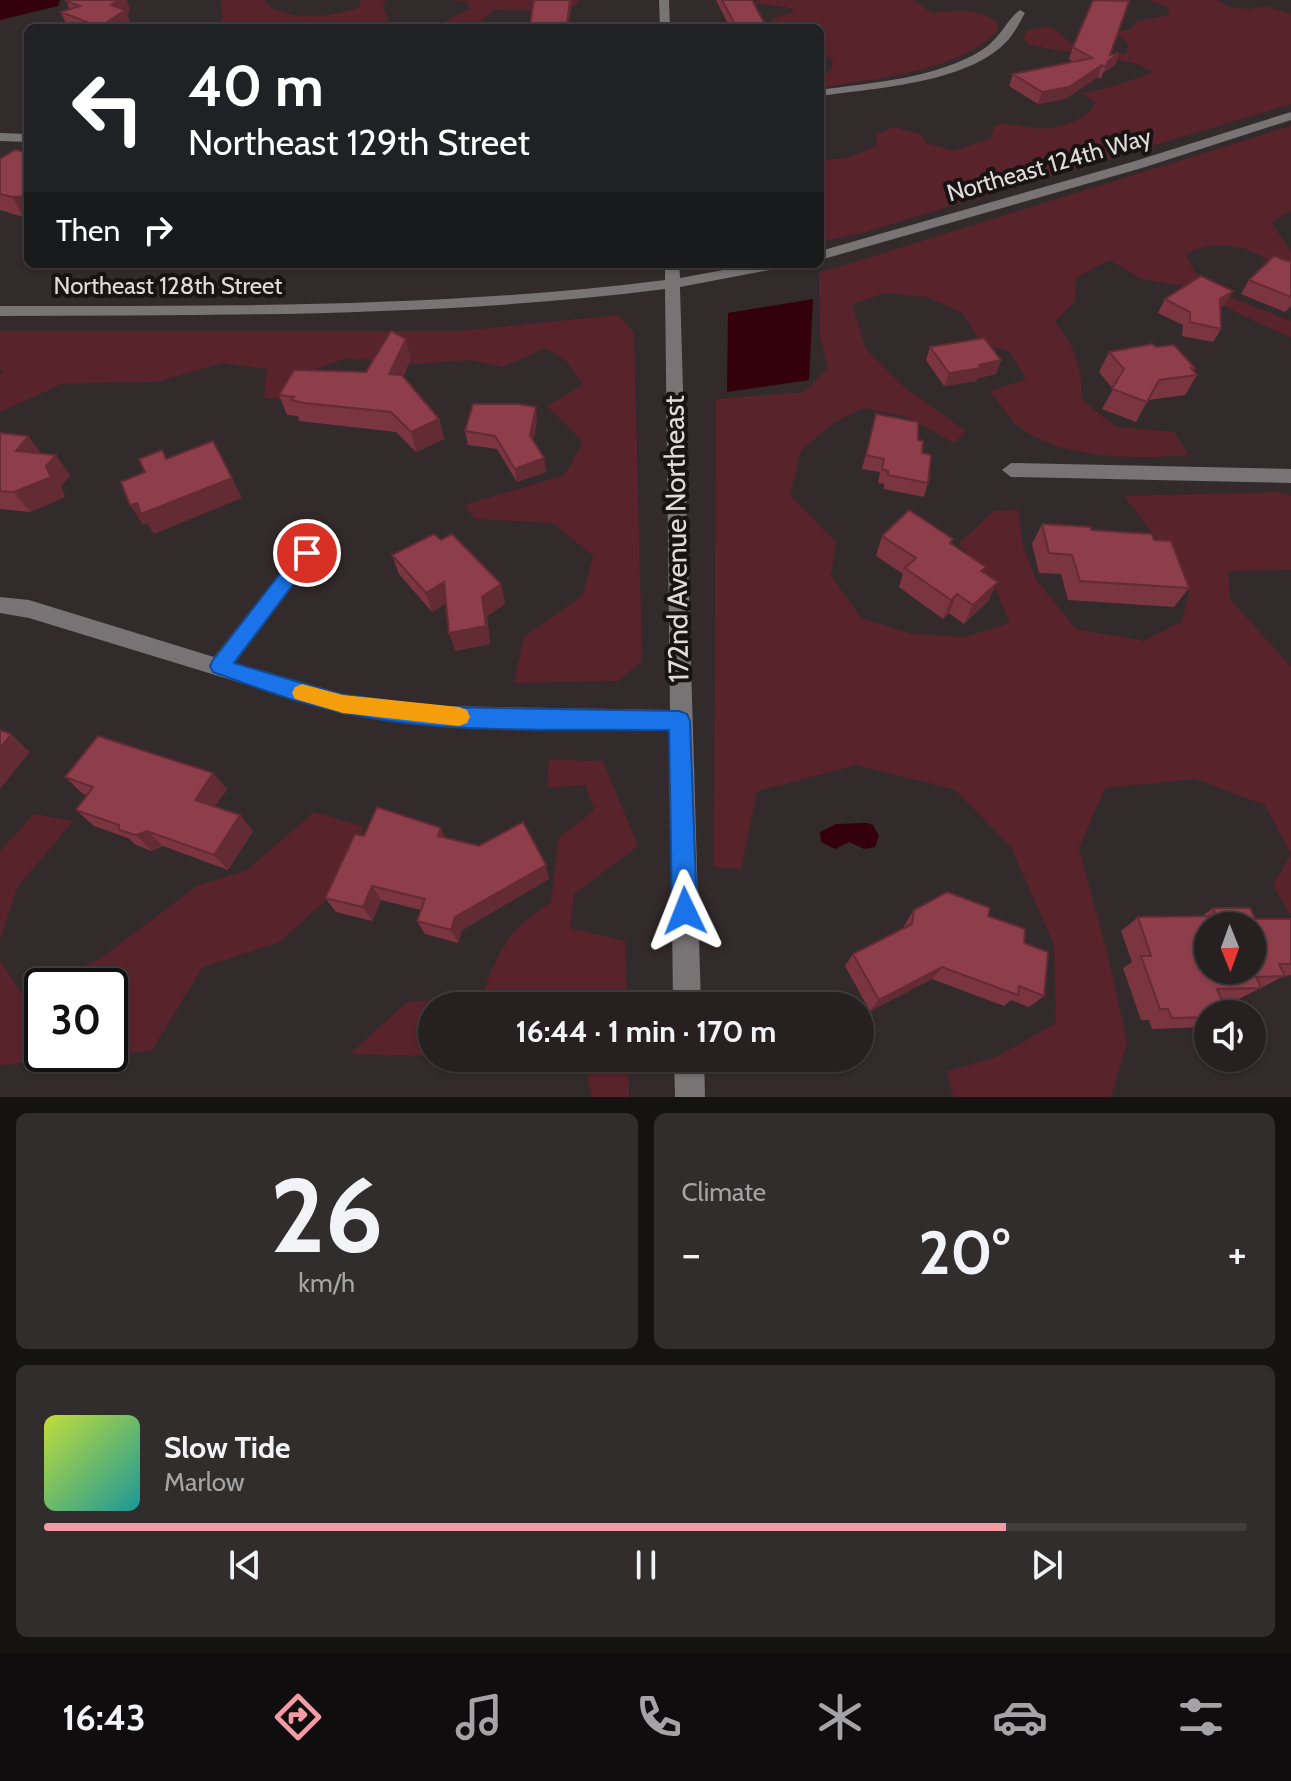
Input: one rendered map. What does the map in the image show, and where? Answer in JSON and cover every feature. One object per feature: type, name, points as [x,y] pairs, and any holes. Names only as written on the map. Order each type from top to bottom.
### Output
[{"type":"street","points":[[664,0],[665,24]]},
{"type":"street","points":[[824,92],[934,73],[964,64],[1008,38],[1020,13]]},
{"type":"street","name":"Northeast 124th Way","points":[[824,255],[1137,165],[1291,116]]},
{"type":"street","points":[[0,137],[24,138]]},
{"type":"street","points":[[672,274],[737,268]]},
{"type":"street","name":"Northeast 128th Street","points":[[0,311],[403,308],[534,300],[672,274]]},
{"type":"street","name":"172nd Avenue Northeast","points":[[672,274],[687,992]]},
{"type":"street","points":[[1011,470],[1291,476]]},
{"type":"street","points":[[220,666],[307,553]]},
{"type":"street","points":[[0,605],[29,609],[343,704],[438,716],[679,721]]},
{"type":"street","points":[[689,1072],[690,1097]]},
{"type":"shaded area","points":[[0,0],[60,0],[58,6],[0,20]]},
{"type":"shaded area","points":[[221,0],[266,0],[274,9],[285,13],[310,16],[358,8],[362,0],[386,0],[383,5],[388,20],[388,24],[215,24],[223,19]]},
{"type":"shaded area","points":[[451,0],[577,0],[580,4],[535,11],[495,10],[481,24],[441,24],[469,9],[468,2]]},
{"type":"shaded area","points":[[758,0],[913,0],[932,13],[966,11],[982,14],[998,23],[997,32],[980,45],[937,65],[824,87],[824,73],[831,70],[833,60],[824,54],[824,24],[773,24],[770,19],[794,12],[791,8],[754,3]]},
{"type":"shaded area","points":[[1149,0],[1217,0],[1230,7],[1250,9],[1264,6],[1291,14],[1291,104],[865,232],[824,241],[824,160],[848,158],[877,146],[876,135],[893,127],[920,134],[926,143],[954,151],[991,138],[995,125],[1041,129],[1077,120],[1096,103],[1081,93],[1119,84],[1152,71],[1134,63],[1029,45],[1023,38],[1027,31],[1050,28],[1088,51],[1126,53],[1128,44],[1115,32],[1131,29],[1137,21],[1170,15],[1167,7]]},
{"type":"shaded area","points":[[1291,126],[1291,211],[1271,222],[1291,252],[1291,267],[1234,246],[1209,246],[1186,254],[1195,273],[1230,297],[1291,321],[1291,338],[1234,311],[1201,289],[1142,279],[1109,260],[1076,278],[1075,301],[1055,322],[1076,358],[1082,400],[1116,427],[1174,432],[1189,455],[1103,455],[1041,440],[1018,426],[990,391],[1026,379],[1009,351],[982,345],[963,313],[927,297],[886,293],[852,304],[866,349],[905,388],[966,431],[954,443],[905,416],[862,408],[832,424],[801,451],[790,495],[836,542],[831,575],[861,618],[912,634],[965,637],[1010,623],[995,588],[959,543],[994,511],[1018,510],[1023,546],[1036,579],[1076,629],[1143,641],[1182,621],[1189,590],[1157,539],[1124,496],[1279,492],[1291,496],[1291,570],[1228,571],[1230,599],[1291,667],[1291,854],[1265,805],[1196,779],[1105,788],[1079,848],[1127,1042],[1111,1097],[953,1097],[947,1071],[996,1057],[1056,1023],[1054,945],[1011,847],[955,790],[857,765],[757,791],[741,869],[714,867],[716,399],[804,392],[828,368],[820,336],[819,273]]},
{"type":"shaded area","points":[[813,299],[809,380],[727,392],[728,313]]},
{"type":"shaded area","points":[[619,315],[634,333],[642,661],[618,681],[514,683],[524,637],[583,595],[593,556],[553,523],[475,519],[464,505],[565,475],[583,442],[547,406],[583,385],[567,362],[546,348],[502,367],[470,360],[420,364],[346,358],[301,375],[281,399],[264,398],[267,369],[221,363],[157,382],[64,383],[0,412],[0,376],[3,371],[0,370],[0,331],[459,331]]},
{"type":"shaded area","points":[[549,760],[603,761],[638,846],[574,894],[570,928],[625,941],[627,992],[484,992],[507,942],[524,922],[551,902],[559,837],[594,811],[586,785],[547,788]]},
{"type":"shaded area","points":[[314,812],[364,827],[337,890],[280,942],[203,967],[151,1051],[128,1053],[128,968],[78,968],[100,959],[197,886],[247,870]]},
{"type":"shaded area","points":[[34,814],[73,821],[17,888],[0,939],[0,851]]},
{"type":"shaded area","points":[[836,824],[873,825],[879,836],[875,847],[864,849],[849,842],[835,849],[821,842],[820,832]]},
{"type":"shaded area","points":[[1291,854],[1291,917],[1273,885]]},
{"type":"shaded area","points":[[0,960],[20,991],[24,989],[24,1062],[0,1066]]},
{"type":"shaded area","points":[[418,1001],[418,1056],[350,1054],[407,1002]]},
{"type":"shaded area","points":[[587,1072],[628,1072],[629,1097],[592,1097]]},
{"type":"building","points":[[118,0],[111,5],[125,10],[104,24],[92,24],[61,12],[80,6],[66,1]]},
{"type":"building","points":[[534,0],[570,0],[567,24],[530,24]]},
{"type":"building","points":[[722,0],[752,0],[765,24],[735,24]]},
{"type":"building","points":[[1093,0],[1129,1],[1110,55],[1119,53],[1108,61],[1106,67],[1102,65],[1069,87],[1042,92],[1013,74],[1092,58],[1073,47]]},
{"type":"building","points":[[15,150],[24,151],[24,196],[0,194],[0,159]]},
{"type":"building","points":[[1274,256],[1291,261],[1291,297],[1249,280]]},
{"type":"building","points":[[1201,276],[1233,291],[1220,299],[1221,329],[1190,322],[1190,312],[1165,299]]},
{"type":"building","points":[[391,331],[406,339],[389,374],[402,375],[439,419],[411,432],[391,412],[304,403],[291,400],[294,397],[279,395],[294,370],[366,372]]},
{"type":"building","points":[[984,338],[1001,360],[979,365],[981,368],[949,373],[930,347]]},
{"type":"building","points":[[1152,344],[1156,347],[1174,345],[1195,368],[1191,368],[1197,375],[1159,380],[1147,402],[1112,389],[1124,369],[1109,352]]},
{"type":"building","points":[[473,404],[536,407],[530,435],[544,458],[515,469],[495,436],[465,431]]},
{"type":"building","points":[[876,414],[918,422],[918,440],[923,441],[922,453],[931,455],[928,483],[888,475],[888,471],[882,469],[884,459],[866,455]]},
{"type":"building","points":[[0,433],[28,436],[16,451],[56,455],[46,466],[51,477],[14,492],[0,491]]},
{"type":"building","points":[[213,441],[232,478],[141,514],[137,503],[130,505],[121,482],[145,472],[139,459],[162,450],[166,459]]},
{"type":"building","points":[[909,510],[953,539],[950,543],[986,567],[981,571],[998,582],[973,605],[957,594],[951,600],[905,568],[916,558],[882,536]]},
{"type":"building","points":[[1042,524],[1152,534],[1154,540],[1171,541],[1189,588],[1080,581],[1072,555],[1049,553]]},
{"type":"building","points":[[434,534],[441,540],[452,534],[501,584],[482,597],[486,626],[449,633],[444,582],[426,593],[392,555]]},
{"type":"building","points":[[0,730],[11,734],[0,748]]},
{"type":"building","points":[[98,736],[213,773],[195,800],[240,815],[214,855],[147,831],[136,835],[119,830],[119,825],[76,810],[93,787],[65,777]]},
{"type":"building","points":[[377,807],[441,828],[438,836],[479,846],[523,822],[546,865],[455,917],[451,930],[417,921],[425,899],[372,886],[363,907],[325,898],[355,834],[364,836]]},
{"type":"building","points":[[947,892],[990,908],[988,916],[1025,929],[1024,943],[1048,952],[1044,996],[1019,986],[1018,995],[942,967],[879,1000],[853,954],[912,924],[914,910]]},
{"type":"building","points":[[1213,908],[1250,908],[1252,912],[1214,912]]},
{"type":"building","points":[[1194,916],[1194,984],[1259,984],[1261,988],[1217,989],[1221,1000],[1194,1000],[1194,1017],[1172,1018],[1168,1009],[1160,1009],[1141,956],[1151,956],[1138,917]]},
{"type":"building","points":[[1266,919],[1291,919],[1291,964],[1279,964],[1285,976],[1266,977]]},
{"type":"slow traffic","points":[[302,693],[343,704],[459,717]]},
{"type":"route","points":[[307,553],[220,666],[343,704],[438,716],[679,721],[685,911]]}]
